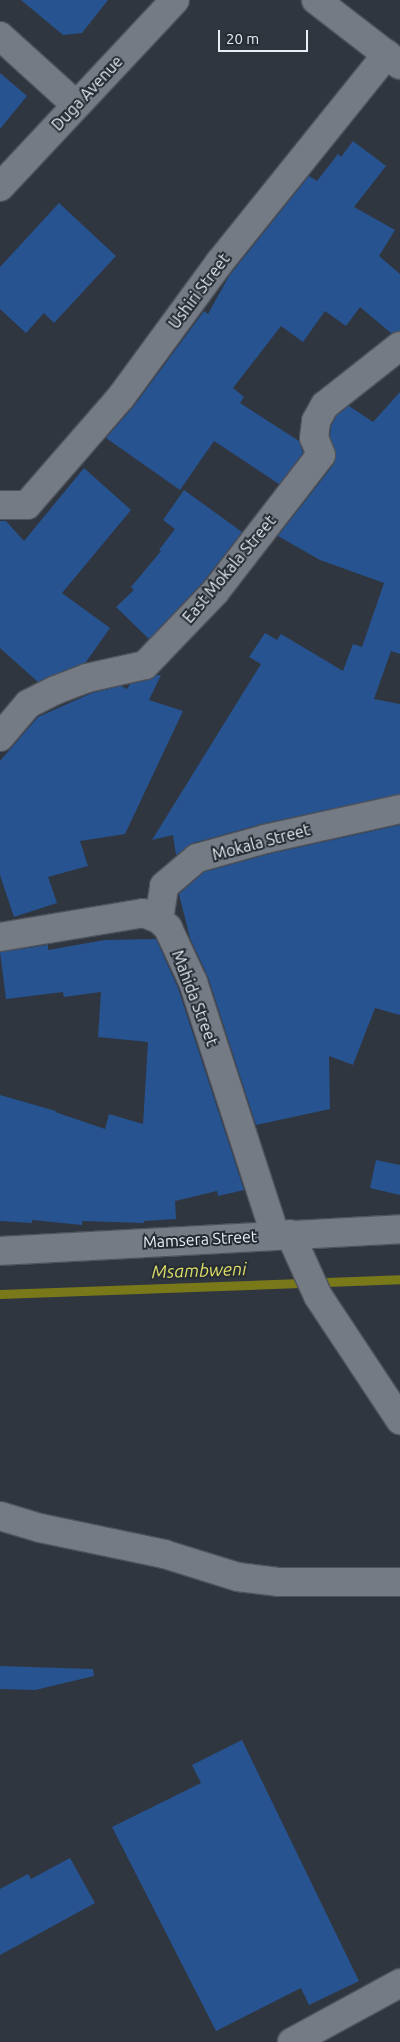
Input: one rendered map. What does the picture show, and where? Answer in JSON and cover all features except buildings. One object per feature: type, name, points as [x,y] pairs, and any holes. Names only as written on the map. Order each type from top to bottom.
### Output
[{"type":"street","name":"Duga Avenue","points":[[0,187],[175,0]]},
{"type":"street","points":[[316,0],[393,60]]},
{"type":"street","points":[[0,36],[76,105]]},
{"type":"street","name":"Ushiri Street","points":[[0,505],[27,505],[120,397],[219,263],[393,60]]},
{"type":"street","name":"East Mokala Street","points":[[0,737],[28,704],[56,690],[87,678],[145,665],[215,592],[321,455],[314,438],[316,421],[325,405],[400,346]]},
{"type":"street","name":"Mokala Street","points":[[160,919],[164,886],[197,858],[265,839],[400,808]]},
{"type":"street","points":[[0,937],[143,913],[160,919]]},
{"type":"street","name":"Mahida Street","points":[[160,919],[168,928],[193,982],[283,1234],[304,1268],[318,1296],[400,1420]]},
{"type":"street","name":"Mamsera Street","points":[[0,1251],[400,1228]]},
{"type":"street","points":[[0,1516],[40,1528],[164,1554],[238,1577],[278,1582],[400,1582]]},
{"type":"street","points":[[292,2042],[400,1983]]},
{"type":"waterway","name":"Msambweni","points":[[0,1294],[400,1279]]}]
